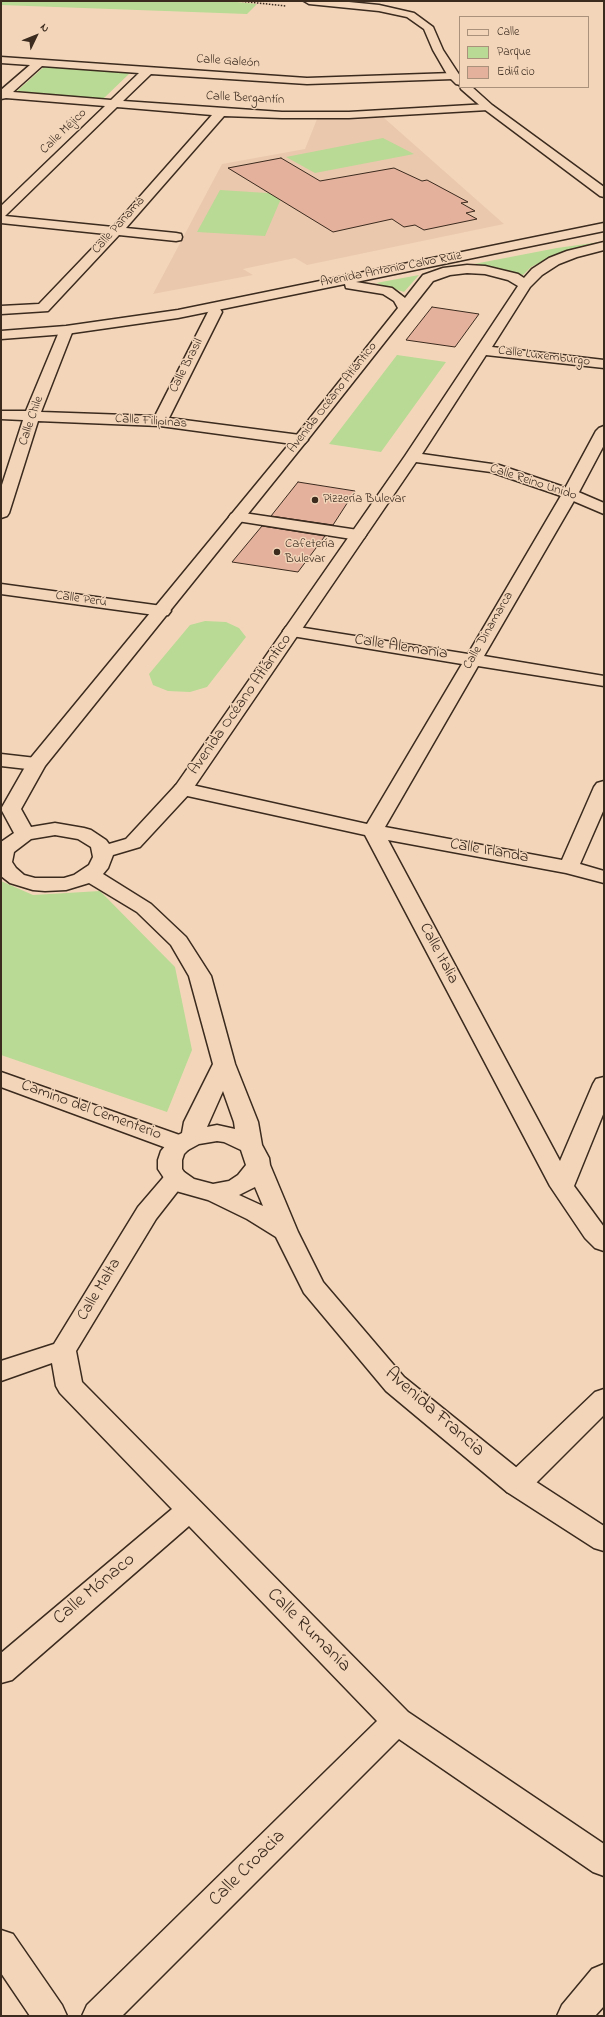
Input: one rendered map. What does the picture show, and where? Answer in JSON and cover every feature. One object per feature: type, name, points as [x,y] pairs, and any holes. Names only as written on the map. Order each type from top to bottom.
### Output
[{"type":"street","points":[[309,1],[379,8],[410,15],[428,27],[438,50],[457,79]]},
{"type":"street","name":"Calle Galeón","points":[[1,60],[307,81],[457,79]]},
{"type":"street","points":[[2,95],[40,63]]},
{"type":"street","name":"Calle Méjico","points":[[1,213],[147,71]]},
{"type":"street","points":[[466,88],[488,107],[604,193]]},
{"type":"street","name":"Calle Bergantín","points":[[2,95],[221,112],[349,115],[488,107]]},
{"type":"street","name":"Calle Panamá","points":[[1,310],[43,308],[116,230],[221,112]]},
{"type":"street","points":[[1,220],[176,237]]},
{"type":"street","name":"Avenida Antonio Calvo Ruiz","points":[[1,335],[66,330],[178,314],[604,227]]},
{"type":"street","name":"Avenida Antonio Calvo Ruiz","points":[[178,314],[214,312],[351,285],[434,273],[544,247],[604,239]]},
{"type":"street","name":"Avenida Océano Atlántico","points":[[103,852],[133,843],[183,788],[412,457],[484,350],[525,285],[537,272],[554,262],[572,254],[604,246]]},
{"type":"street","name":"Avenida Océano Atlántico","points":[[25,834],[11,809],[36,764],[300,440],[404,307],[434,273],[452,258]]},
{"type":"street","points":[[434,273],[467,269],[485,270],[513,277],[525,285]]},
{"type":"street","points":[[351,285],[388,291],[399,298],[404,307]]},
{"type":"street","name":"Calle Brasil","points":[[160,421],[214,312]]},
{"type":"street","name":"Calle Chile","points":[[1,513],[32,416],[66,330]]},
{"type":"street","name":"Calle Luxemburgo","points":[[484,350],[604,364]]},
{"type":"street","name":"Calle Filipinas","points":[[1,415],[160,421],[300,440]]},
{"type":"street","name":"Calle Dinamarca","points":[[373,831],[570,494],[604,431]]},
{"type":"street","name":"Calle Reino Unido","points":[[412,457],[493,468],[570,494],[604,508]]},
{"type":"street","points":[[237,517],[358,535]]},
{"type":"street","name":"Calle Perú","points":[[1,589],[162,611]]},
{"type":"street","name":"Calle Alemania","points":[[292,631],[604,681]]},
{"type":"street","points":[[1,760],[36,764]]},
{"type":"street","points":[[569,867],[604,787]]},
{"type":"street","points":[[183,788],[373,831]]},
{"type":"street","points":[[55,829],[71,830],[84,834],[99,844],[103,852],[103,857],[98,868],[90,874],[66,884],[32,884],[17,879],[8,872],[2,862],[2,853],[6,848],[25,834],[55,829]]},
{"type":"street","name":"Calle Irlanda","points":[[373,831],[569,867],[604,878]]},
{"type":"street","name":"Calle Italia","points":[[373,831],[562,1186],[594,1232],[604,1242]]},
{"type":"street","name":"Avenida Francia","points":[[90,874],[144,908],[179,941],[200,976],[224,1064],[246,1122],[254,1155],[286,1232],[313,1287],[395,1384],[517,1484],[604,1540]]},
{"type":"street","points":[[187,1140],[224,1064]]},
{"type":"street","name":"Camino del Cementerio","points":[[1,1079],[187,1140]]},
{"type":"street","points":[[562,1186],[604,1084]]},
{"type":"street","points":[[212,1192],[237,1187],[247,1181],[254,1173],[254,1155],[230,1135],[204,1134],[187,1140],[174,1151],[170,1160],[170,1169],[176,1178],[185,1185],[198,1190],[212,1192],[256,1213],[286,1232]]},
{"type":"street","name":"Calle Malta","points":[[63,1351],[147,1213],[176,1178]]},
{"type":"street","points":[[1,1371],[29,1360],[63,1351]]},
{"type":"street","name":"Calle Rumanía","points":[[63,1351],[69,1386],[397,1721],[604,1862]]},
{"type":"street","points":[[517,1484],[604,1399]]},
{"type":"street","name":"Calle Mónaco","points":[[1,1670],[189,1510]]},
{"type":"street","name":"Calle Croacia","points":[[99,2016],[397,1721]]},
{"type":"street","points":[[1,1945],[50,2016]]},
{"type":"street","points":[[574,2016],[604,1980]]},
{"type":"path","points":[[239,1],[286,6]]},
{"type":"shaded area","points":[[383,117],[504,224],[307,265],[295,258],[243,269],[253,275],[153,294],[222,164],[305,149],[317,119]]},
{"type":"green space","points":[[1,1],[227,1],[257,4],[247,14],[1,5]]},
{"type":"green space","points":[[45,66],[130,73],[103,99],[17,91]]},
{"type":"green space","points":[[383,138],[414,154],[315,173],[286,157]]},
{"type":"green space","points":[[220,190],[283,194],[265,236],[197,232]]},
{"type":"green space","points":[[600,242],[553,256],[531,267],[523,275],[494,267],[474,264],[557,248]]},
{"type":"green space","points":[[419,275],[404,292],[376,283]]},
{"type":"green space","points":[[397,355],[446,362],[381,452],[329,444]]},
{"type":"green space","points":[[205,621],[226,622],[239,628],[246,637],[207,687],[190,692],[168,691],[153,685],[149,674],[190,625]]},
{"type":"green space","points":[[1,881],[33,895],[100,891],[175,967],[192,1050],[167,1112],[1,1055]]},
{"type":"building","points":[[281,158],[320,181],[394,168],[422,181],[427,180],[468,202],[461,203],[475,211],[466,213],[477,219],[424,230],[415,225],[404,227],[392,219],[333,232],[228,168]]},
{"type":"building","points":[[432,307],[479,314],[455,347],[406,340]]},
{"type":"building","name":"Pizzería Bulevar","points":[[298,482],[355,491],[333,525],[271,516]]},
{"type":"building","name":"Cafetería Bulevar","points":[[262,526],[325,536],[298,572],[232,562]]},
{"type":"place","name":"Pizzería Bulevar","points":[[315,500]]},
{"type":"place","name":"Cafetería Bulevar","points":[[277,552]]}]
